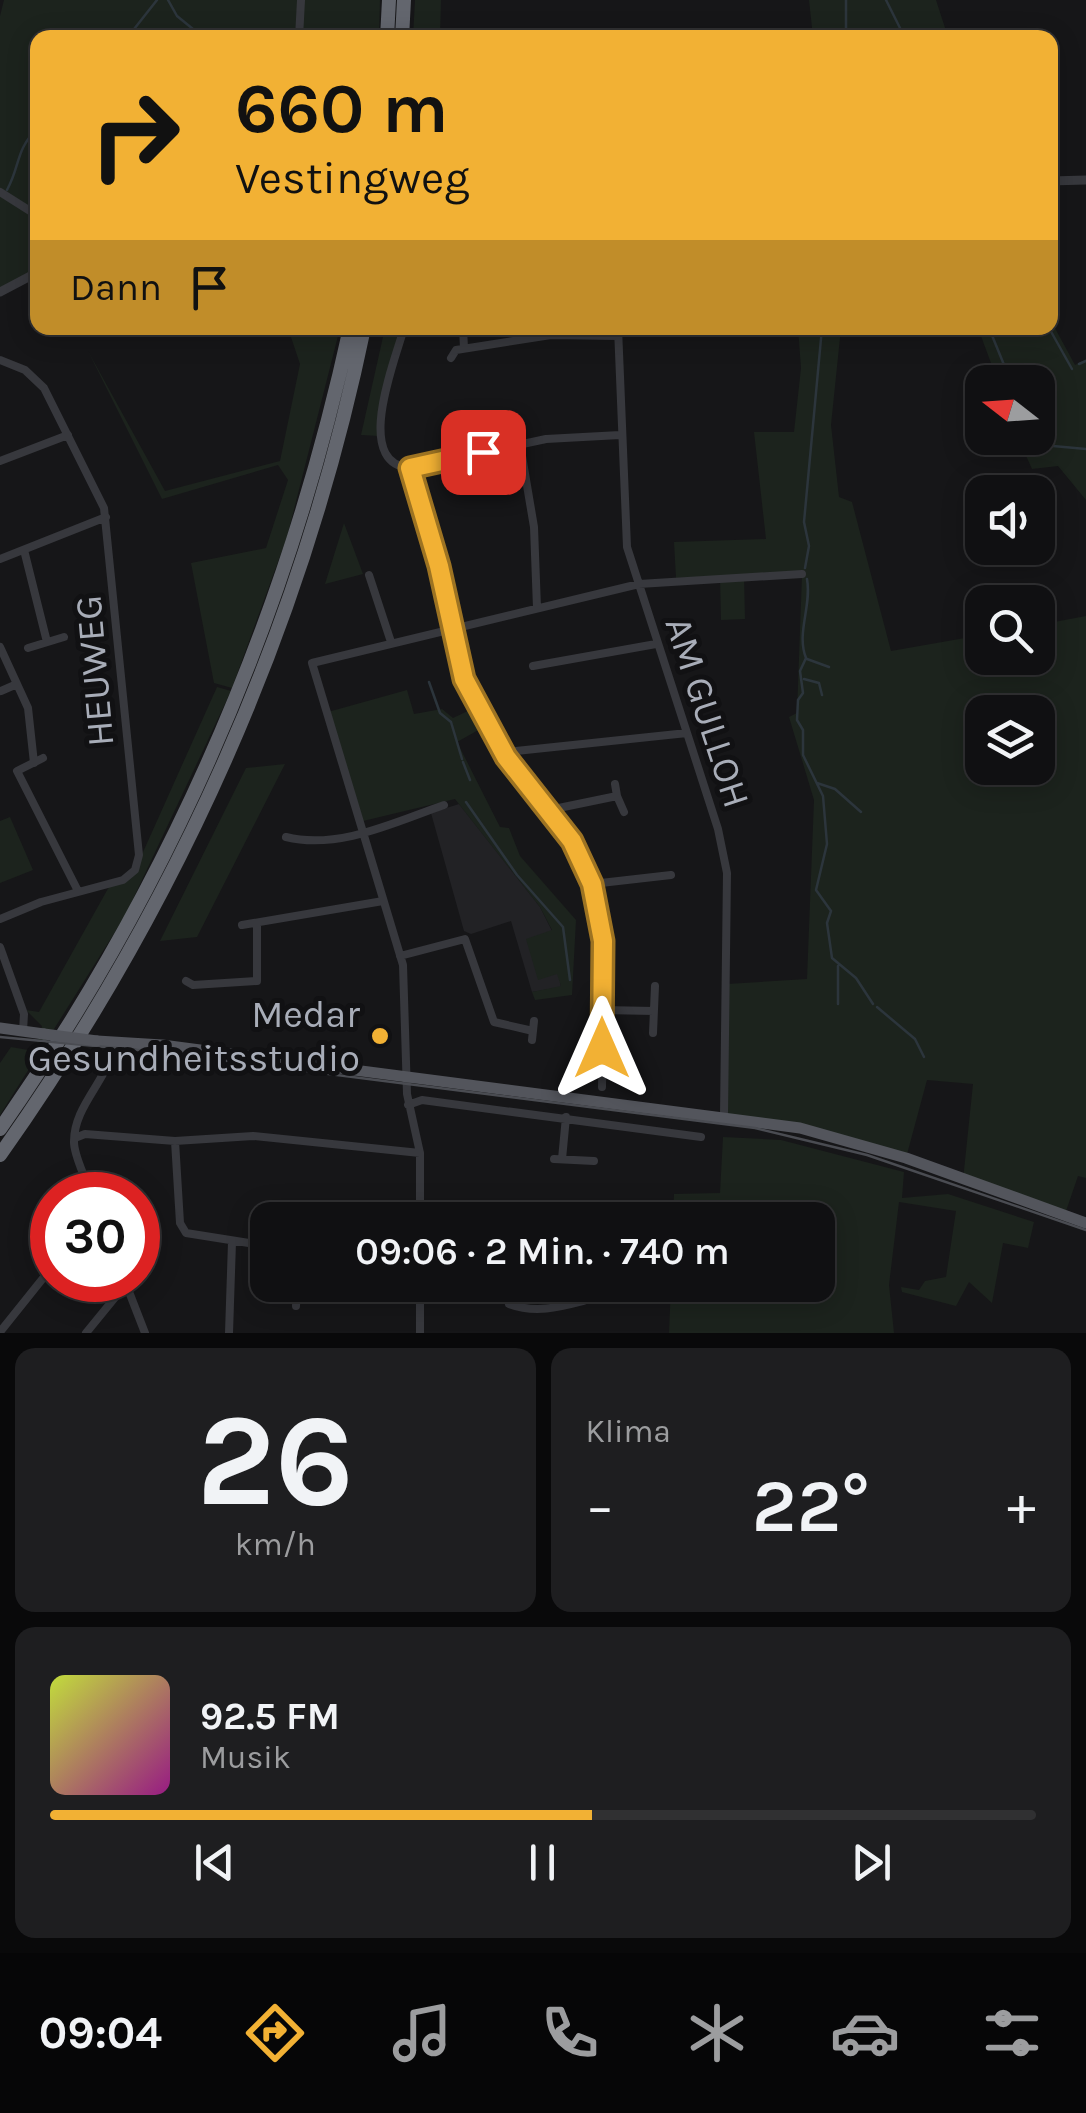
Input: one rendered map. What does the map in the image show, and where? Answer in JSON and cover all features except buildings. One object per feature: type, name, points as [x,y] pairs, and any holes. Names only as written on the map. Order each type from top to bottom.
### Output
[{"type":"highway","points":[[387,30],[389,0]]},
{"type":"highway","points":[[402,30],[404,0]]},
{"type":"highway","points":[[0,1129],[131,921],[217,748],[286,566],[348,335]]},
{"type":"highway","points":[[0,1154],[128,956],[224,769],[299,574],[339,438],[362,335]]},
{"type":"main road","points":[[0,1028],[724,1115],[867,1145],[1086,1223]]},
{"type":"street","points":[[299,30],[300,0]]},
{"type":"street","points":[[1058,180],[1086,180]]},
{"type":"street","points":[[0,192],[30,211]]},
{"type":"street","points":[[0,292],[30,276]]},
{"type":"street","points":[[402,335],[378,422],[387,453],[401,467],[520,444],[620,435]]},
{"type":"street","points":[[463,335],[464,348]]},
{"type":"street","points":[[451,358],[464,348],[530,335]]},
{"type":"street","name":"AM GULLOH","points":[[618,335],[627,547],[718,829],[727,873],[724,1115]]},
{"type":"street","name":"HEUWEG","points":[[0,360],[36,379],[68,434],[106,518],[138,862],[124,880],[78,891],[0,919]]},
{"type":"street","points":[[0,461],[68,434]]},
{"type":"street","points":[[520,444],[534,527],[537,608]]},
{"type":"street","points":[[410,468],[439,566],[464,679],[506,757],[572,841],[592,884],[602,931],[602,1087]]},
{"type":"street","points":[[0,559],[106,518]]},
{"type":"street","points":[[24,550],[47,642]]},
{"type":"street","points":[[420,1202],[420,1153],[408,1105],[400,956],[312,663],[639,584],[802,574]]},
{"type":"street","points":[[369,575],[391,642]]},
{"type":"street","points":[[28,648],[64,637]]},
{"type":"street","points":[[533,666],[656,644]]},
{"type":"street","points":[[0,647],[28,708],[38,760],[17,771],[78,891]]},
{"type":"street","points":[[2,691],[17,684]]},
{"type":"street","points":[[506,757],[516,751],[688,733]]},
{"type":"street","points":[[615,784],[624,812]]},
{"type":"street","points":[[549,810],[617,796]]},
{"type":"street","points":[[286,836],[326,840],[362,833],[444,805]]},
{"type":"street","points":[[592,884],[671,875]]},
{"type":"street","points":[[242,925],[383,901]]},
{"type":"street","points":[[186,981],[193,986],[256,981],[257,925]]},
{"type":"street","points":[[400,956],[465,940],[494,1022],[533,1031]]},
{"type":"street","points":[[0,947],[23,1011],[23,1031]]},
{"type":"street","points":[[654,1033],[655,986]]},
{"type":"street","points":[[602,1010],[654,1011]]},
{"type":"street","points":[[588,1020],[602,1022]]},
{"type":"street","points":[[85,1172],[75,1138],[76,1122],[110,1064],[115,1042]]},
{"type":"street","points":[[408,1105],[422,1100],[701,1137]]},
{"type":"street","points":[[566,1117],[558,1159],[594,1161]]},
{"type":"street","points":[[75,1138],[85,1134],[176,1141],[253,1136],[420,1153]]},
{"type":"street","points":[[176,1141],[182,1228],[191,1236],[250,1244]]},
{"type":"street","points":[[229,1333],[232,1242]]},
{"type":"street","points":[[0,1332],[30,1294]]},
{"type":"street","points":[[86,1333],[110,1302]]},
{"type":"street","points":[[132,1302],[144,1333]]},
{"type":"street","points":[[296,1302],[296,1306]]},
{"type":"street","points":[[420,1302],[420,1333]]},
{"type":"street","points":[[509,1304],[526,1310],[579,1302]]},
{"type":"shaded area","points":[[4,0],[299,0],[297,30],[30,30],[30,276],[0,292],[0,16]]},
{"type":"shaded area","points":[[303,0],[380,0],[379,30],[302,30]]},
{"type":"shaded area","points":[[415,0],[441,0],[440,30],[413,30]]},
{"type":"shaded area","points":[[809,0],[936,0],[946,30],[812,30]]},
{"type":"shaded area","points":[[1058,334],[1075,365],[1086,359],[1086,500],[1058,466],[1032,469],[1026,455],[1055,455],[1055,365],[992,365],[981,335]]},
{"type":"shaded area","points":[[290,335],[338,335],[287,537],[232,688],[214,683],[191,563],[266,548],[288,480],[278,465],[162,499],[88,351],[165,491],[280,461],[300,364]]},
{"type":"shaded area","points":[[383,335],[402,335],[379,436],[361,435]]},
{"type":"shaded area","points":[[799,335],[840,335],[831,425],[839,497],[852,502],[891,651],[965,638],[965,675],[1055,675],[1055,622],[1086,616],[1086,1178],[1078,1176],[1066,1211],[963,1180],[973,1084],[927,1080],[906,1158],[724,1115],[727,984],[807,979],[814,800],[789,717],[797,713],[802,575],[744,575],[745,619],[721,620],[720,576],[676,578],[674,542],[766,539],[754,432],[794,432],[801,368]]},
{"type":"shaded area","points":[[344,523],[363,574],[325,584]]},
{"type":"shaded area","points":[[217,687],[231,691],[125,916],[0,1115],[0,1063],[11,1047],[34,1051],[42,1026],[26,1010],[39,1012],[110,885],[135,870]]},
{"type":"shaded area","points":[[407,690],[414,714],[442,709],[453,718],[472,709],[482,728],[457,742],[500,827],[509,828],[520,856],[576,920],[572,995],[535,1000],[532,992],[561,986],[557,974],[538,980],[526,939],[552,930],[540,907],[455,799],[363,821],[328,712]]},
{"type":"shaded area","points":[[285,764],[197,937],[160,941],[246,768]]},
{"type":"shaded area","points":[[459,804],[540,907],[552,931],[561,987],[532,992],[511,921],[471,934],[464,931],[431,813]]},
{"type":"shaded area","points":[[10,817],[33,870],[0,883],[0,821]]},
{"type":"shaded area","points":[[723,1137],[781,1140],[904,1172],[902,1198],[948,1194],[1034,1222],[1028,1248],[1003,1243],[992,1303],[969,1282],[956,1306],[902,1292],[901,1287],[919,1290],[925,1281],[946,1277],[956,1211],[899,1202],[889,1285],[894,1333],[669,1333],[670,1302],[835,1302],[835,1202],[674,1202],[674,1194],[720,1193]]},
{"type":"waterway","points":[[133,30],[157,0]]},
{"type":"waterway","points":[[168,0],[177,16],[194,30]]},
{"type":"waterway","points":[[846,0],[846,30]]},
{"type":"waterway","points":[[886,0],[901,30]]},
{"type":"waterway","points":[[7,190],[30,138]]},
{"type":"waterway","points":[[805,568],[809,546],[804,522],[821,335]]},
{"type":"waterway","points":[[992,335],[1004,365]]},
{"type":"waterway","points":[[1053,335],[1072,369]]},
{"type":"waterway","points":[[1079,364],[1086,361]]},
{"type":"waterway","points":[[1055,446],[1086,449]]},
{"type":"waterway","points":[[807,579],[803,639],[806,658],[800,671],[803,693],[798,700],[797,720],[803,730],[803,755],[823,796],[827,844],[816,890],[831,911],[827,923],[832,958],[856,978],[873,1004]]},
{"type":"waterway","points":[[807,659],[829,667]]},
{"type":"waterway","points":[[804,679],[819,683],[822,695]]},
{"type":"waterway","points":[[429,682],[440,713],[451,722],[462,759]]},
{"type":"waterway","points":[[463,762],[470,780]]},
{"type":"waterway","points":[[817,783],[835,789],[861,812]]},
{"type":"waterway","points":[[466,802],[517,875],[563,927],[570,980]]},
{"type":"waterway","points":[[838,966],[838,1004]]},
{"type":"waterway","points":[[877,1007],[915,1039],[924,1057]]},
{"type":"tram line","points":[[0,1037],[148,1051],[755,1128],[867,1155],[1086,1230]]},
{"type":"place","name":"Medar Gesundheitsstudio","points":[[380,1036]]},
{"type":"route","points":[[483,452],[410,468],[439,566],[464,679],[506,757],[572,841],[592,884],[603,941],[602,1048]]}]
